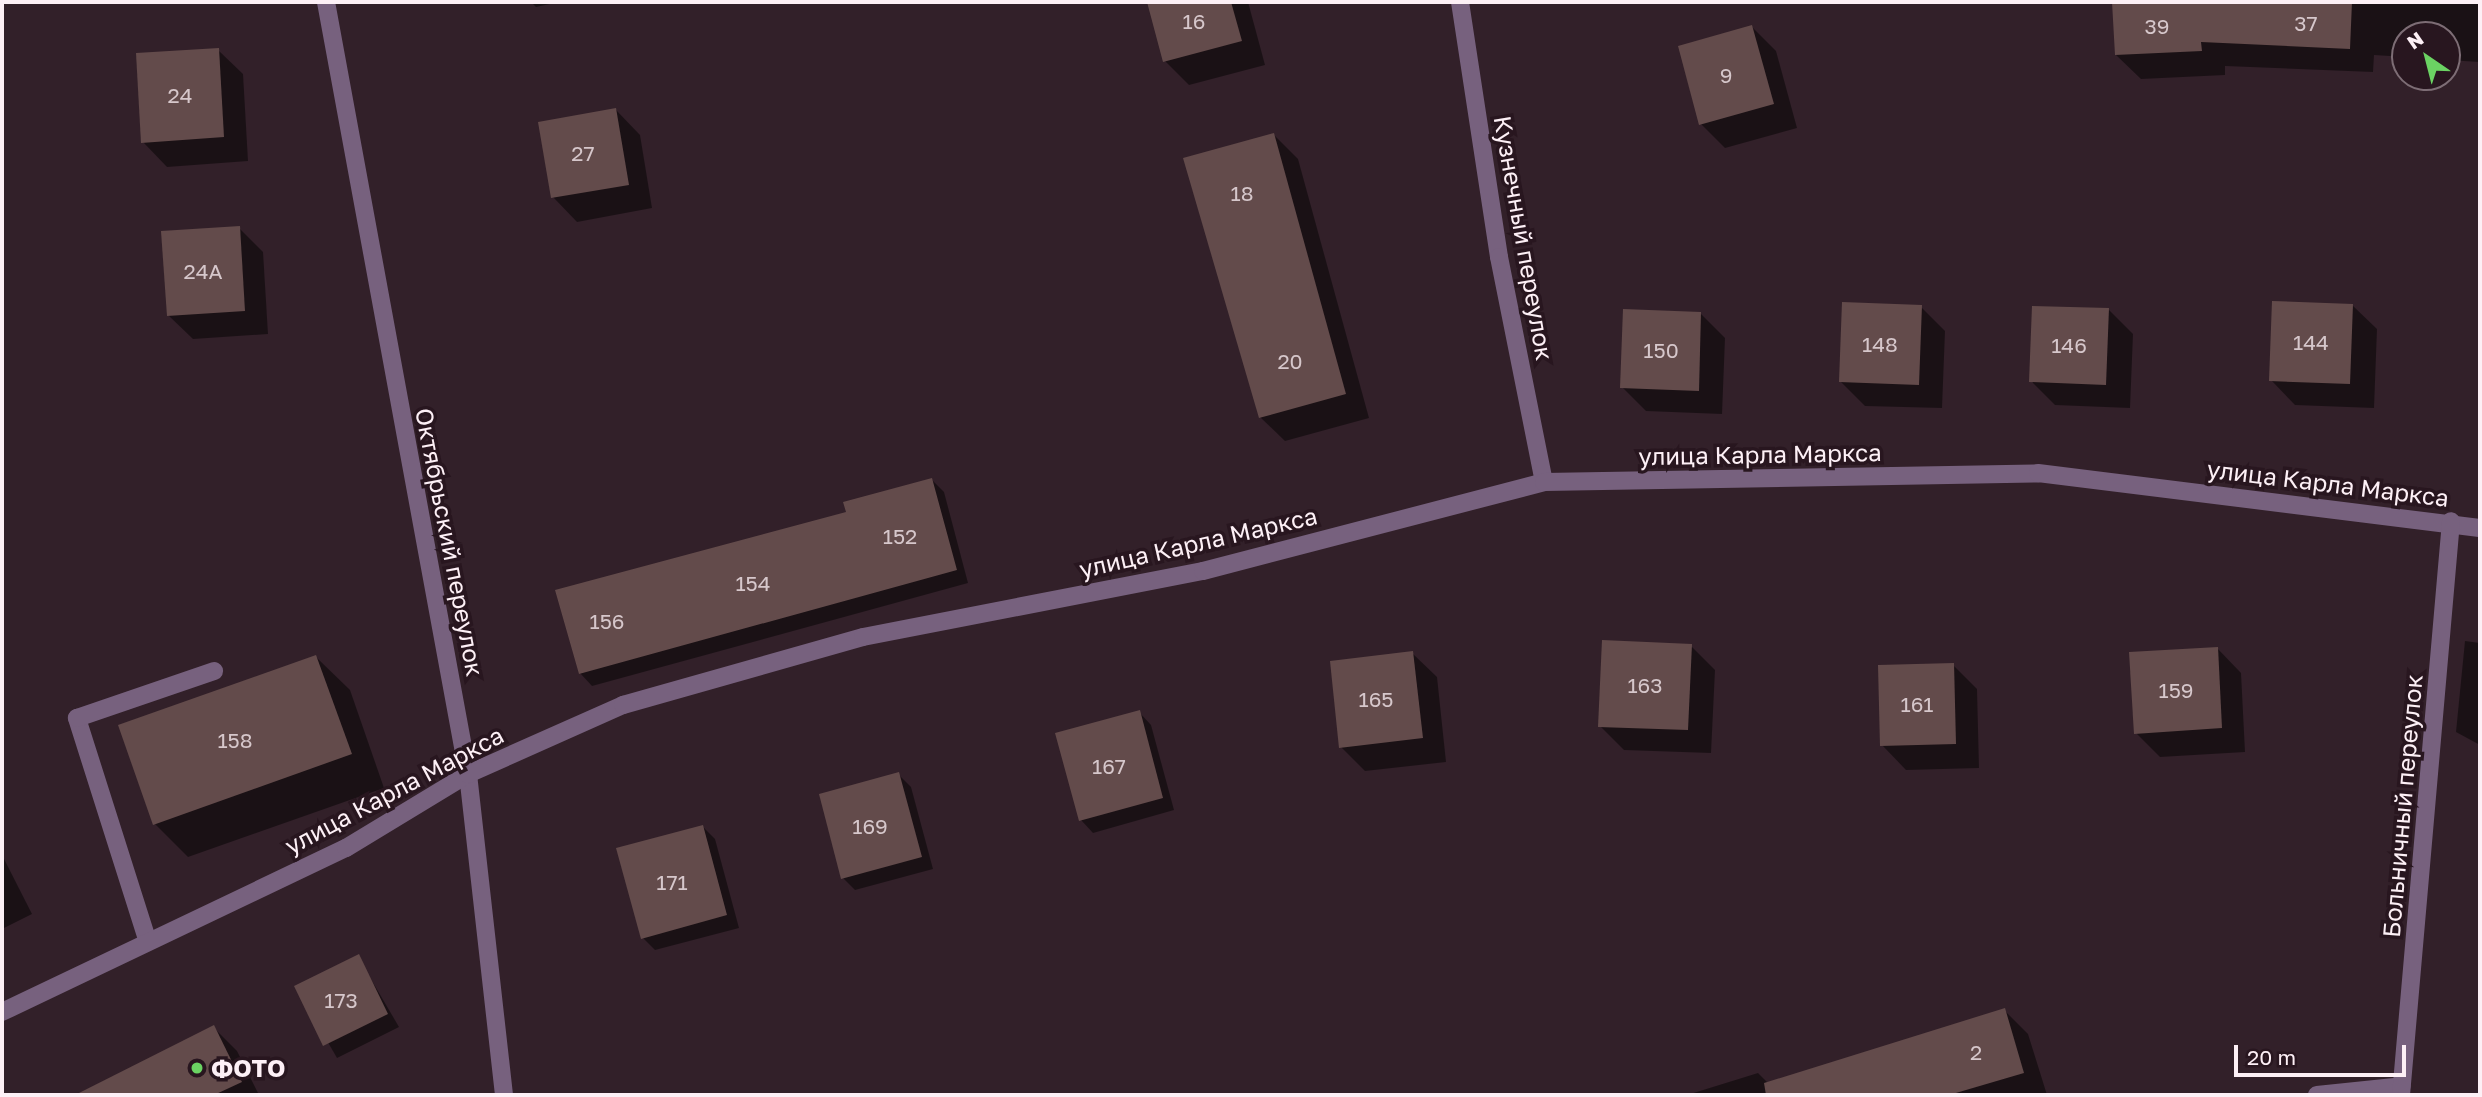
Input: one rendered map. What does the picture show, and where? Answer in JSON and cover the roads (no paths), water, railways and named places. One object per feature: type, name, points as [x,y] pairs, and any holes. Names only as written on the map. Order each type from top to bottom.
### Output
[{"type":"street","name":"Октябрьский переулок","points":[[326,2],[468,774],[504,1095]]},
{"type":"street","name":"Кузнечный переулок","points":[[1460,2],[1499,257],[1544,482]]},
{"type":"street","name":"улица Карла Маркса","points":[[2,1012],[147,939],[346,848],[468,774],[624,705],[863,637],[1203,570],[1544,482],[2038,473],[2451,521],[2480,527]]},
{"type":"street","name":"Больничный переулок","points":[[2401,1091],[2451,521]]},
{"type":"street","points":[[147,939],[77,718],[214,671]]},
{"type":"street","points":[[2317,1095],[2401,1091]]},
{"type":"place","name":"ФОТО","points":[[197,1068]]}]
